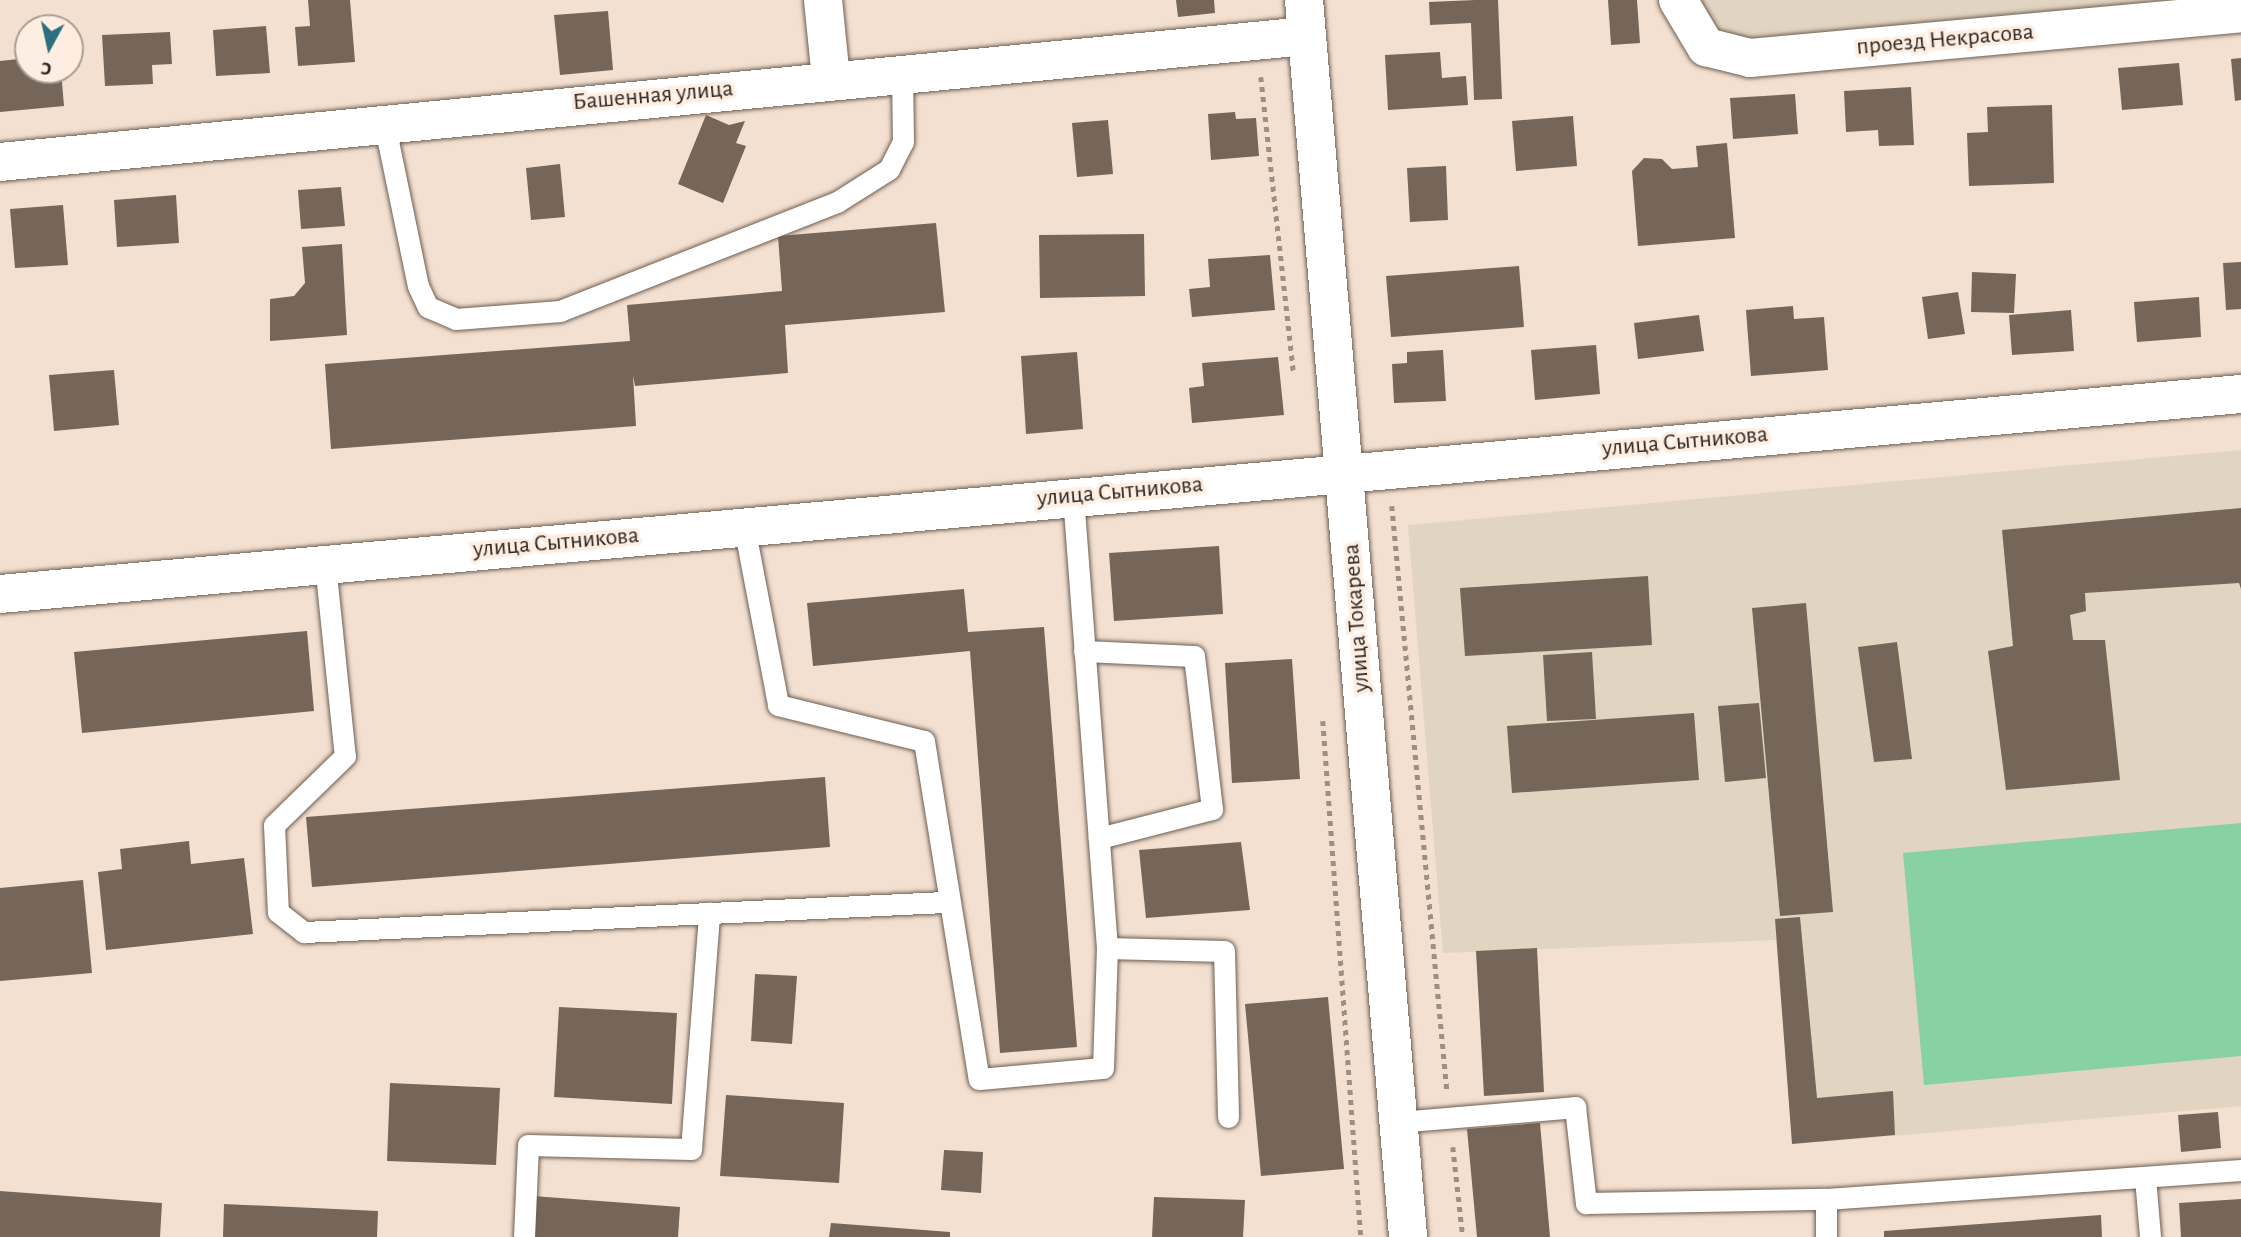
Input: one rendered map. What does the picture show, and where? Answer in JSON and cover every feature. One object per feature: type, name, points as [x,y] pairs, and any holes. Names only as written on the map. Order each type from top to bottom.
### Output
[{"type":"street","points":[[823,0],[831,79]]},
{"type":"street","name":"проезд Некрасова","points":[[1678,0],[1706,47],[1750,58],[2241,13]]},
{"type":"street","name":"Башенная улица","points":[[0,162],[384,122],[1258,40],[1305,18]]},
{"type":"street","name":"улица Токарева","points":[[1305,18],[1408,1237]]},
{"type":"street","name":"улица Сытникова","points":[[0,594],[1343,471],[2241,394]]},
{"type":"lane","points":[[384,122],[418,286],[428,307],[456,319],[560,311],[837,202],[889,169],[903,142],[902,74]]},
{"type":"lane","points":[[744,526],[778,705],[923,741],[946,902],[979,1079],[1102,1068],[1107,948],[1073,496]]},
{"type":"lane","points":[[326,564],[345,757],[274,825],[278,912],[304,932],[946,902]]},
{"type":"lane","points":[[1084,651],[1194,656],[1212,809],[1099,838]]},
{"type":"lane","points":[[524,1237],[528,1145],[691,1149],[709,913]]},
{"type":"lane","points":[[1107,948],[1224,951],[1228,1117]]},
{"type":"lane","points":[[1398,1122],[1575,1107],[1586,1203],[1826,1199],[2241,1170]]},
{"type":"lane","points":[[2145,1177],[2150,1237]]},
{"type":"lane","points":[[1826,1199],[1826,1237]]},
{"type":"path","points":[[1258,40],[1296,391]]},
{"type":"path","points":[[1388,468],[1463,1237]]},
{"type":"path","points":[[1322,707],[1361,1237]]},
{"type":"shaded area","points":[[1696,0],[2241,0],[1732,46],[1697,10]]},
{"type":"shaded area","points":[[2241,450],[2241,1106],[1821,1142],[1817,1098],[1789,1099],[1776,940],[1443,953],[1408,525]]},
{"type":"green space","points":[[2241,823],[2241,1056],[1924,1085],[1903,853]]},
{"type":"building","points":[[308,0],[350,0],[355,62],[298,66],[295,27],[310,26]]},
{"type":"building","points":[[1176,0],[1214,0],[1215,13],[1178,17]]},
{"type":"building","points":[[1498,0],[1502,99],[1474,100],[1471,23],[1430,25],[1429,2]]},
{"type":"building","points":[[1608,0],[1637,0],[1640,43],[1611,45]]},
{"type":"building","points":[[608,11],[613,70],[560,75],[554,15]]},
{"type":"building","points":[[266,26],[270,73],[216,76],[213,30]]},
{"type":"building","points":[[170,32],[172,64],[152,65],[153,84],[105,86],[102,35]]},
{"type":"building","points":[[1440,52],[1442,78],[1466,76],[1468,105],[1388,110],[1385,55]]},
{"type":"building","points":[[2241,58],[2241,100],[2235,101],[2231,59]]},
{"type":"building","points":[[14,60],[14,84],[62,84],[64,106],[0,112],[0,61]]},
{"type":"building","points":[[2179,63],[2183,105],[2122,110],[2118,68]]},
{"type":"building","points":[[1911,87],[1914,145],[1879,146],[1878,130],[1846,132],[1844,91]]},
{"type":"building","points":[[1795,94],[1798,134],[1733,139],[1730,98]]},
{"type":"building","points":[[2052,105],[2054,183],[1969,186],[1967,133],[1988,132],[1987,107]]},
{"type":"building","points":[[1235,112],[1236,119],[1256,118],[1259,156],[1211,160],[1208,114]]},
{"type":"building","points":[[706,115],[729,125],[745,121],[736,143],[746,146],[723,203],[678,184]]},
{"type":"building","points":[[1573,116],[1577,166],[1516,171],[1512,121]]},
{"type":"building","points":[[1108,120],[1113,174],[1077,177],[1072,123]]},
{"type":"building","points":[[1727,143],[1735,238],[1638,246],[1632,171],[1644,158],[1662,159],[1672,169],[1698,167],[1696,146]]},
{"type":"building","points":[[560,164],[565,217],[531,220],[526,168]]},
{"type":"building","points":[[1446,166],[1448,220],[1410,222],[1407,168]]},
{"type":"building","points":[[341,187],[345,226],[301,229],[298,190]]},
{"type":"building","points":[[176,195],[179,243],[117,247],[114,200]]},
{"type":"building","points":[[63,205],[68,265],[15,268],[10,209]]},
{"type":"building","points":[[936,223],[945,312],[785,325],[788,373],[635,386],[633,375],[636,426],[331,449],[325,364],[630,341],[627,305],[782,291],[778,236]]},
{"type":"building","points":[[1144,234],[1145,296],[1040,298],[1039,235]]},
{"type":"building","points":[[342,244],[347,335],[270,341],[270,299],[294,296],[305,283],[302,247]]},
{"type":"building","points":[[1270,255],[1275,310],[1192,317],[1189,289],[1210,287],[1208,259]]},
{"type":"building","points":[[2241,262],[2241,309],[2226,310],[2223,263]]},
{"type":"building","points":[[1519,266],[1524,327],[1391,337],[1386,276]]},
{"type":"building","points":[[1972,272],[2016,274],[2014,313],[1971,312]]},
{"type":"building","points":[[1958,292],[1965,334],[1928,339],[1922,297]]},
{"type":"building","points":[[2199,297],[2201,337],[2137,342],[2134,302]]},
{"type":"building","points":[[1793,306],[1794,319],[1824,317],[1828,370],[1751,376],[1746,310]]},
{"type":"building","points":[[2071,310],[2074,351],[2012,355],[2009,315]]},
{"type":"building","points":[[1699,315],[1704,351],[1638,359],[1634,323]]},
{"type":"building","points":[[1596,345],[1600,394],[1535,400],[1531,350]]},
{"type":"building","points":[[1443,350],[1446,401],[1394,403],[1392,364],[1407,363],[1407,352]]},
{"type":"building","points":[[1077,352],[1083,429],[1026,434],[1021,356]]},
{"type":"building","points":[[1278,357],[1284,415],[1192,423],[1189,388],[1204,386],[1202,363]]},
{"type":"building","points":[[114,370],[119,425],[54,431],[49,375]]},
{"type":"building","points":[[2241,508],[2241,589],[2239,583],[2085,593],[2086,611],[2070,615],[2073,640],[2105,640],[2120,780],[2006,790],[1988,651],[2013,646],[2002,530]]},
{"type":"building","points":[[1219,546],[1223,614],[1114,621],[1109,553]]},
{"type":"building","points":[[1648,576],[1652,645],[1465,656],[1460,588]]},
{"type":"building","points":[[964,589],[968,632],[1044,627],[1077,1047],[1000,1053],[970,651],[813,666],[807,603]]},
{"type":"building","points":[[1806,603],[1833,912],[1780,916],[1752,608]]},
{"type":"building","points":[[307,631],[314,711],[82,733],[74,652]]},
{"type":"building","points":[[1897,642],[1912,759],[1874,762],[1858,647]]},
{"type":"building","points":[[1592,652],[1596,719],[1547,721],[1543,655]]},
{"type":"building","points":[[1292,659],[1300,779],[1232,783],[1225,663]]},
{"type":"building","points":[[1759,703],[1766,778],[1725,782],[1718,706]]},
{"type":"building","points":[[1694,713],[1699,780],[1512,793],[1507,726]]},
{"type":"building","points":[[825,777],[830,847],[312,887],[306,817]]},
{"type":"building","points":[[189,841],[191,864],[244,858],[253,934],[106,950],[98,872],[122,869],[120,849]]},
{"type":"building","points":[[1241,842],[1250,910],[1146,918],[1139,850]]},
{"type":"building","points":[[83,880],[92,973],[0,981],[0,888]]},
{"type":"building","points":[[1800,917],[1817,1098],[1893,1091],[1895,1135],[1792,1144],[1775,919]]},
{"type":"building","points":[[1537,948],[1544,1092],[1484,1096],[1476,951]]},
{"type":"building","points":[[755,974],[797,976],[792,1044],[751,1041]]},
{"type":"building","points":[[1328,997],[1344,1169],[1261,1176],[1245,1004]]},
{"type":"building","points":[[559,1007],[677,1013],[672,1104],[554,1097]]},
{"type":"building","points":[[390,1083],[500,1088],[496,1165],[387,1161]]},
{"type":"building","points":[[726,1095],[844,1103],[839,1183],[720,1176]]},
{"type":"building","points":[[2218,1112],[2221,1148],[2181,1152],[2178,1115]]},
{"type":"building","points":[[1540,1123],[1550,1237],[1477,1237],[1467,1129]]},
{"type":"building","points":[[944,1150],[983,1152],[981,1193],[941,1190]]},
{"type":"building","points":[[0,1191],[162,1203],[160,1237],[0,1237]]},
{"type":"building","points":[[533,1196],[680,1207],[678,1237],[530,1237]]},
{"type":"building","points":[[1154,1197],[1245,1200],[1243,1237],[1152,1237]]},
{"type":"building","points":[[2241,1199],[2241,1237],[2181,1237],[2179,1203]]},
{"type":"building","points":[[224,1204],[378,1211],[377,1237],[223,1237]]},
{"type":"building","points":[[2101,1215],[2102,1237],[1884,1237],[1884,1231]]},
{"type":"building","points":[[831,1223],[950,1232],[950,1237],[829,1237]]}]
